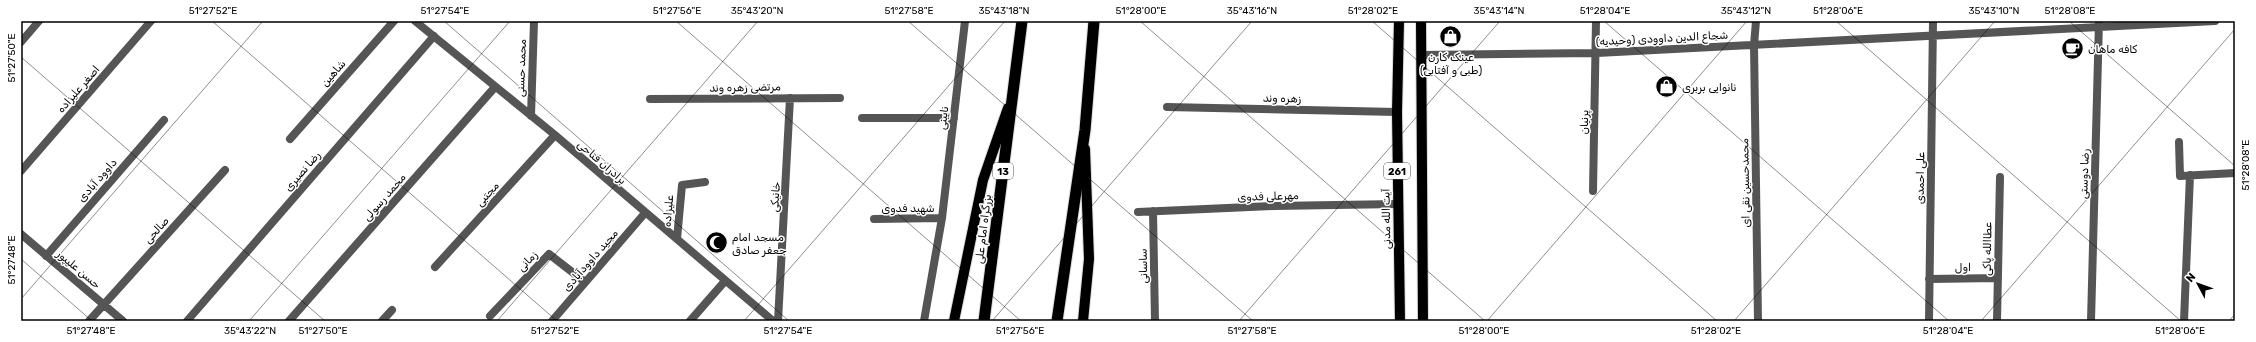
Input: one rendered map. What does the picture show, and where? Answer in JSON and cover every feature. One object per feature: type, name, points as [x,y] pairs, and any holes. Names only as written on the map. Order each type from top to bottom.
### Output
[{"type":"highway","name":"بزرگراه امام علی","points":[[984,321],[1022,21]]},
{"type":"highway","points":[[1057,321],[1085,130],[1094,21]]},
{"type":"main road","name":"آیت الله مدنی","points":[[1399,21],[1397,112],[1400,321]]},
{"type":"main road","name":"261","points":[[1421,21],[1423,321]]},
{"type":"main road","points":[[954,321],[983,180],[1013,93]]},
{"type":"main road","points":[[1083,321],[1089,259],[1085,130]]},
{"type":"street","points":[[21,42],[39,21]]},
{"type":"street","name":"اصغر علیزاده","points":[[21,170],[151,21]]},
{"type":"street","name":"شاهین","points":[[290,139],[394,21]]},
{"type":"street","name":"برادران فتاحی","points":[[416,21],[555,135],[773,321]]},
{"type":"street","name":"محمد حسنی","points":[[531,116],[534,21]]},
{"type":"street","name":"نایینی","points":[[924,321],[942,218],[965,21]]},
{"type":"street","name":"پرنیان","points":[[1594,191],[1597,53],[1596,21]]},
{"type":"street","name":"محمدحسین نقی ای","points":[[1756,21],[1754,45],[1758,321]]},
{"type":"street","name":"علی احمدی","points":[[1929,321],[1933,21]]},
{"type":"street","name":"شجاع الدین داوودی (وحیدیه)","points":[[1421,55],[1597,53],[1933,36],[2099,24],[2215,21]]},
{"type":"street","name":"رضا دوستی","points":[[2091,321],[2099,24]]},
{"type":"street","name":"رضا نصیری","points":[[187,321],[434,36]]},
{"type":"street","name":"محمد رسولی","points":[[289,321],[495,87]]},
{"type":"street","name":"خانیکی","points":[[778,321],[790,98]]},
{"type":"street","name":"مرتضی زهره وند","points":[[650,99],[840,98]]},
{"type":"street","name":"زهره وند","points":[[1167,107],[1397,112]]},
{"type":"street","points":[[862,118],[954,118]]},
{"type":"street","name":"داوود آبادی","points":[[46,256],[164,120]]},
{"type":"street","name":"مجتبی","points":[[435,268],[555,135]]},
{"type":"street","points":[[2179,142],[2180,176],[2235,174]]},
{"type":"street","name":"صالحی","points":[[89,321],[225,170]]},
{"type":"street","points":[[2184,321],[2190,175]]},
{"type":"street","name":"عطاالله پاکی","points":[[1997,321],[2000,177]]},
{"type":"street","name":"علیزاده","points":[[677,239],[682,185],[705,182]]},
{"type":"street","name":"مهرعلی فدوی","points":[[1138,212],[1398,204]]},
{"type":"street","name":"ساسانی","points":[[1153,211],[1155,321]]},
{"type":"street","name":"مجید داوودآبادی","points":[[552,321],[645,213]]},
{"type":"street","name":"شهید فدوی","points":[[874,219],[942,218]]},
{"type":"street","name":"حسن علیپور","points":[[21,234],[123,321]]},
{"type":"street","name":"زمانی","points":[[490,316],[549,254],[585,282]]},
{"type":"street","name":"اول","points":[[1929,279],[1998,278]]},
{"type":"street","points":[[690,321],[725,281]]},
{"type":"street","points":[[382,321],[392,310]]},
{"type":"place","name":"عینک کارن (طبی و آفتابی)","points":[[1451,37]]},
{"type":"place","name":"کافه ماهان","points":[[2073,49]]},
{"type":"place","name":"نانوایی بربری","points":[[1666,87]]},
{"type":"place","name":"مسجد امام جعفر صادق","points":[[716,243]]}]
